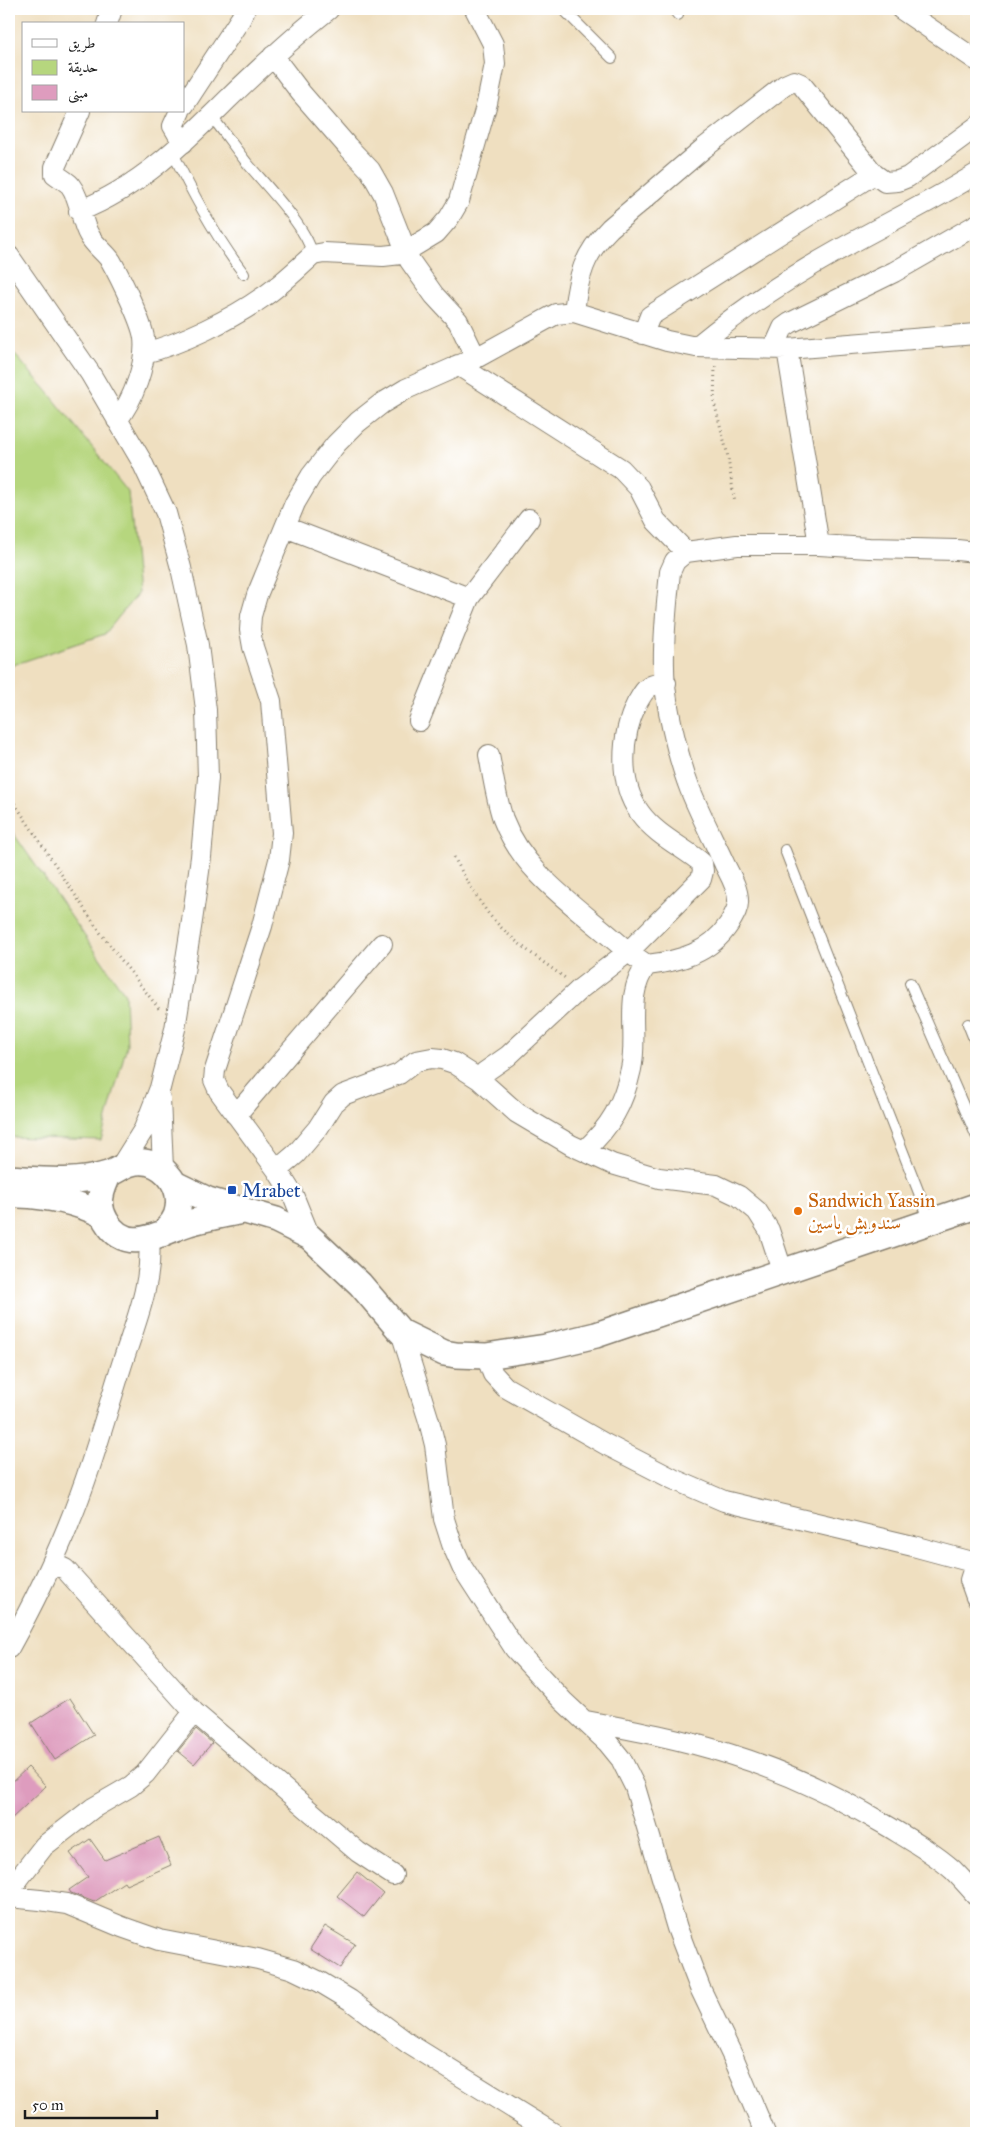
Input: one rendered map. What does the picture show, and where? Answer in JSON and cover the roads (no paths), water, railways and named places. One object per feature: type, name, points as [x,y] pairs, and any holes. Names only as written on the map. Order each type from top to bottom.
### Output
[{"type":"street","points":[[108,22],[112,9]]},
{"type":"street","points":[[185,103],[245,9]]},
{"type":"street","points":[[79,211],[96,205],[126,188],[178,148],[274,56],[329,9]]},
{"type":"street","points":[[144,353],[162,348],[226,319],[264,297],[313,255],[383,256],[406,252],[436,233],[456,207],[482,121],[495,64],[493,44],[475,9]]},
{"type":"street","points":[[900,9],[976,60]]},
{"type":"street","points":[[274,56],[301,93],[370,170],[383,193],[406,252],[420,277],[458,320],[467,362],[621,470],[639,488],[656,521],[686,552]]},
{"type":"street","points":[[574,312],[577,285],[583,264],[596,242],[704,148],[785,85],[794,81],[801,84],[874,174],[885,182],[891,182],[908,176],[976,127]]},
{"type":"street","points":[[80,112],[56,167],[55,174],[69,183],[74,191],[79,211],[89,236],[110,260],[132,305],[144,336],[144,353],[133,394],[117,420]]},
{"type":"street","points":[[178,148],[173,126],[180,112]]},
{"type":"street","points":[[643,334],[650,316],[874,174]]},
{"type":"street","points":[[696,347],[732,319],[798,275],[836,252],[928,204],[976,174]]},
{"type":"street","points":[[819,545],[781,349],[782,328],[894,272],[976,225]]},
{"type":"street","points":[[9,256],[90,373],[141,460],[166,513],[181,568],[198,645],[206,710],[208,778],[201,857],[175,1029],[160,1088],[144,1129],[103,1187],[100,1200],[101,1214],[109,1226],[120,1235],[134,1240],[156,1237],[200,1220],[244,1211]]},
{"type":"street","points":[[310,1236],[293,1195],[219,1091],[214,1080],[215,1070],[265,918],[279,860],[282,833],[271,700],[252,647],[251,616],[257,595],[295,503],[311,476],[336,444],[358,422],[389,399],[512,340],[556,314],[574,312],[643,334],[696,347],[716,348],[781,349],[976,334]]},
{"type":"street","points":[[419,721],[469,598],[529,519]]},
{"type":"street","points":[[285,527],[469,598]]},
{"type":"street","points":[[584,1151],[603,1134],[617,1113],[631,1068],[634,995],[639,975],[648,965],[694,955],[710,946],[726,929],[735,915],[738,900],[733,882],[690,788],[673,726],[666,683],[664,650],[670,572],[675,561],[686,552],[736,545],[819,545],[976,552]]},
{"type":"street","points":[[478,1079],[508,1056],[580,988],[628,952],[701,879],[703,874],[702,863],[658,833],[639,812],[628,789],[624,759],[625,735],[633,711],[643,692],[651,686],[666,683]]},
{"type":"street","points":[[489,755],[496,795],[504,820],[523,855],[558,892],[628,952],[648,965]]},
{"type":"street","points":[[703,874],[713,875],[727,883],[733,882]]},
{"type":"street","points":[[236,1115],[382,944]]},
{"type":"street","points":[[277,1170],[296,1154],[318,1128],[334,1103],[343,1095],[399,1074],[416,1061],[432,1058],[442,1059],[454,1063],[478,1079],[517,1113],[584,1151],[612,1164],[659,1178],[716,1185],[739,1196],[757,1211],[769,1230],[784,1273]]},
{"type":"street","points":[[9,1648],[31,1608],[69,1525],[91,1464],[142,1302],[156,1237],[173,1223],[178,1209],[179,1194],[169,1177],[160,1088]]},
{"type":"street","points":[[9,1178],[67,1180],[115,1170],[136,1162],[150,1163],[169,1177],[208,1200],[276,1220],[310,1236],[360,1284],[401,1332],[435,1445],[444,1519],[462,1567],[516,1649],[563,1700],[586,1720],[622,1759],[635,1787],[677,1928],[700,1988],[734,2060],[765,2133]]},
{"type":"street","points":[[9,1195],[48,1196],[67,1200],[101,1214]]},
{"type":"street","points":[[401,1332],[444,1353],[456,1356],[486,1356],[546,1347],[596,1335],[784,1273],[976,1206]]},
{"type":"street","points":[[486,1356],[494,1374],[505,1387],[604,1444],[724,1502],[904,1543],[976,1562],[970,1580],[976,1597]]},
{"type":"street","points":[[52,1563],[65,1569],[194,1712],[358,1852],[393,1875]]},
{"type":"street","points":[[9,1891],[44,1846],[93,1808],[131,1786],[144,1774],[194,1712]]},
{"type":"street","points":[[586,1720],[659,1735],[729,1754],[800,1780],[850,1805],[926,1850],[952,1870],[976,1895]]},
{"type":"street","points":[[9,1898],[67,1904],[159,1940],[258,1959],[293,1969],[350,2000],[410,2044],[553,2133]]},
{"type":"lane","points":[[563,9],[612,58]]},
{"type":"lane","points":[[212,117],[282,204],[310,244],[313,255]]},
{"type":"lane","points":[[178,148],[188,185],[224,247],[244,274]]},
{"type":"lane","points":[[785,850],[930,1221]]},
{"type":"lane","points":[[910,983],[976,1135]]},
{"type":"lane","points":[[968,1024],[976,1044]]},
{"type":"place","name":"Mrabet","points":[[232,1190]]},
{"type":"place","name":"Sandwich Yassin سندويش ياسين","points":[[798,1211]]}]
